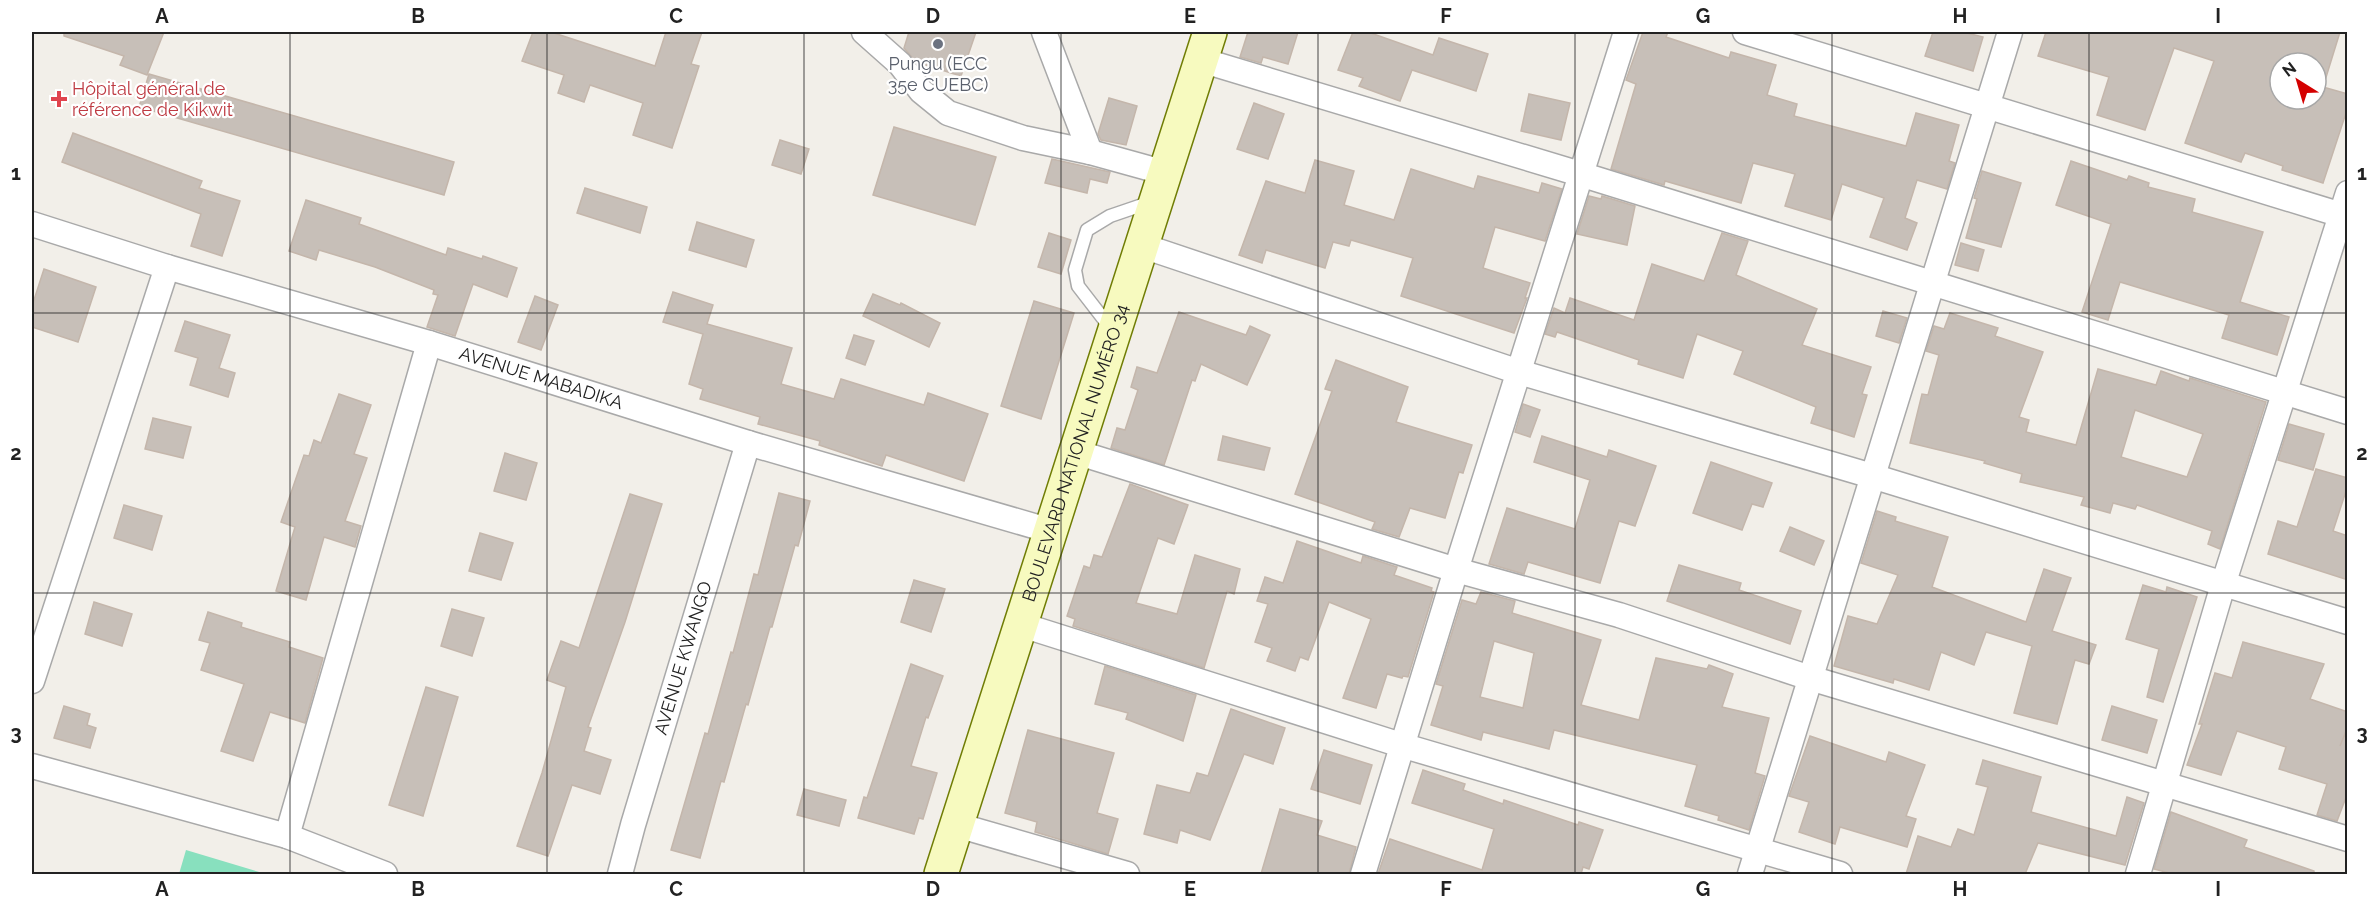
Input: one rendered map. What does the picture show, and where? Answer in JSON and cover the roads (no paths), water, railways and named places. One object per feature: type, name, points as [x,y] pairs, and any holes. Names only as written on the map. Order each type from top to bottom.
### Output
[{"type":"main road","name":"BOULEVARD NATIONAL NUMÉRO 34","points":[[941,874],[1206,46]]},
{"type":"street","points":[[864,32],[900,64],[921,91],[948,113],[1023,138],[1090,152],[1162,186]]},
{"type":"street","points":[[1044,32],[1090,152]]},
{"type":"street","points":[[1363,874],[1401,745],[1626,32]]},
{"type":"street","points":[[1745,32],[1987,105],[2345,208],[2223,585],[2138,874]]},
{"type":"street","points":[[1750,874],[2010,32]]},
{"type":"street","points":[[1206,46],[1580,174],[2348,412]]},
{"type":"street","name":"AVENUE MABADIKA","points":[[32,224],[167,267],[429,343],[748,443],[1052,531]]},
{"type":"street","points":[[1143,246],[1519,372],[1872,476],[2348,622]]},
{"type":"street","points":[[32,681],[167,267]]},
{"type":"street","points":[[287,836],[429,343]]},
{"type":"street","name":"AVENUE KWANGO","points":[[620,874],[748,443]]},
{"type":"street","points":[[1076,452],[1456,570],[1619,615],[1810,678],[2348,839]]},
{"type":"street","points":[[1022,625],[1401,745],[1840,874]]},
{"type":"street","points":[[32,766],[287,836],[386,874]]},
{"type":"street","points":[[957,825],[1126,874]]},
{"type":"lane","points":[[1114,333],[1078,286],[1075,270],[1087,231],[1162,186]]},
{"type":"place","name":"Pungu (ECC 35e CUEBC)","points":[[938,44]]},
{"type":"place","name":"Hôpital général de référence de Kikwit","points":[[59,99]]}]
